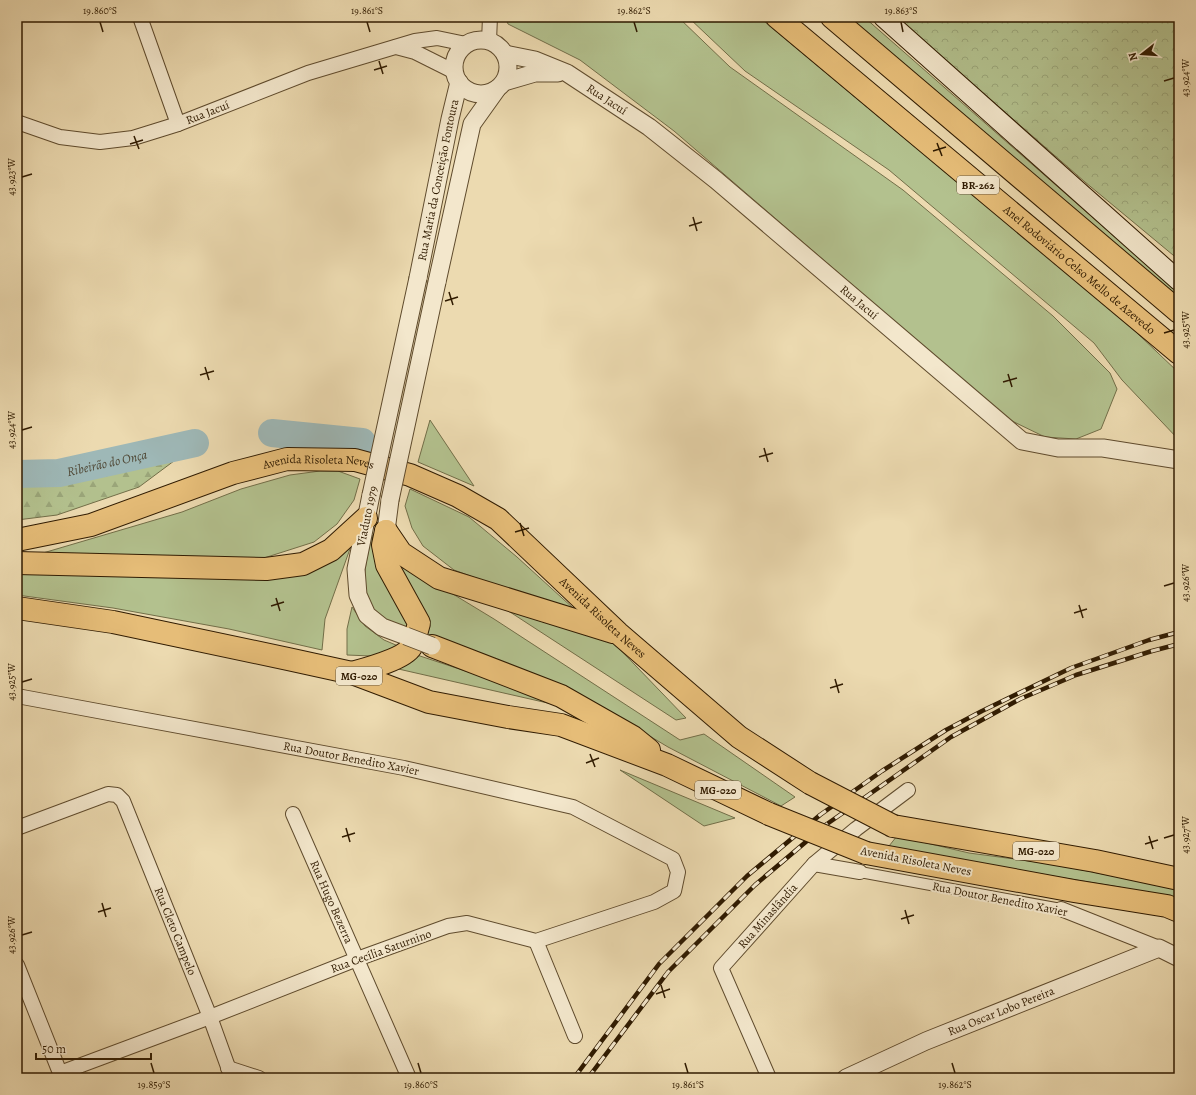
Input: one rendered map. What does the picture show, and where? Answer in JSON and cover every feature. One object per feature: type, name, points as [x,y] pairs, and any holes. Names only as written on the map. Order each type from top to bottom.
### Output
[{"type":"highway","name":"Anel Rodoviário Celso Mello de Azevedo","points":[[777,17],[1179,352]]},
{"type":"highway","name":"BR-262","points":[[832,17],[1179,312]]},
{"type":"highway","name":"Avenida Risoleta Neves","points":[[17,540],[91,525],[233,474],[287,459],[355,460],[410,475],[458,496],[498,519],[618,633],[739,737],[810,783],[893,826],[1095,861],[1179,879]]},
{"type":"highway","points":[[17,563],[266,569],[303,564],[331,550],[366,518]]},
{"type":"highway","points":[[386,531],[400,553],[439,578],[618,633]]},
{"type":"highway","points":[[352,673],[380,665],[396,658],[411,648],[419,623],[387,565],[383,545],[386,531]]},
{"type":"highway","name":"Avenida Risoleta Neves","points":[[17,608],[113,622],[352,673],[429,702],[508,717],[561,725],[668,765],[863,862],[1074,891],[1167,906],[1179,911]]},
{"type":"highway","points":[[432,646],[562,696],[632,737],[668,765]]},
{"type":"main road","points":[[883,17],[1179,281]]},
{"type":"street","points":[[140,17],[178,124]]},
{"type":"street","points":[[489,41],[490,17]]},
{"type":"street","name":"Rua Jacuí","points":[[17,122],[60,137],[100,142],[134,138],[178,124],[308,73],[415,41],[437,38],[466,44]]},
{"type":"street","points":[[477,40],[489,41],[499,46],[505,54],[508,64],[508,73],[500,85],[490,93],[472,93],[465,88],[457,77],[454,64],[456,56],[460,49],[466,44],[477,40]]},
{"type":"street","points":[[396,47],[415,52],[457,77]]},
{"type":"street","name":"Rua Jacuí","points":[[505,54],[535,60],[566,73],[649,127],[716,180],[1022,441],[1058,448],[1103,448],[1179,460]]},
{"type":"street","points":[[500,85],[535,73],[566,73]]},
{"type":"street","name":"Rua Maria da Conceição Fontoura","points":[[418,278],[457,77]]},
{"type":"street","name":"Rua Maria da Conceição Fontoura","points":[[437,282],[472,124],[500,85]]},
{"type":"street","name":"Viaduto 1979","points":[[418,278],[356,569],[358,595],[368,615],[382,627],[432,646]]},
{"type":"street","name":"Viaduto 1979","points":[[386,531],[390,500],[437,282]]},
{"type":"street","name":"Rua Doutor Benedito Xavier","points":[[17,696],[404,768],[573,807],[673,859],[678,872],[674,891],[654,902],[536,941]]},
{"type":"street","name":"Rua Minaslândia","points":[[769,1078],[720,968],[814,864],[856,829],[908,790]]},
{"type":"street","name":"Rua Cleto Campelo","points":[[17,828],[108,794],[117,795],[123,802],[210,1017],[230,1073]]},
{"type":"street","name":"Rua Hugo Bezerra","points":[[293,814],[409,1078]]},
{"type":"street","name":"Rua Doutor Benedito Xavier","points":[[814,864],[863,862],[1061,909],[1159,948],[1179,958]]},
{"type":"street","name":"Rua Cecília Saturnino","points":[[61,1075],[357,959],[448,926],[467,923],[536,941]]},
{"type":"street","points":[[536,941],[575,1036]]},
{"type":"street","name":"Rua Oscar Lobo Pereira","points":[[846,1078],[926,1041],[1159,948]]},
{"type":"street","points":[[17,965],[61,1075]]},
{"type":"street","points":[[230,1073],[259,1078]]},
{"type":"green space","points":[[505,17],[678,17],[730,67],[903,190],[1053,316],[1110,373],[1117,389],[1101,429],[1076,439],[1045,437],[1012,421],[674,131],[580,60],[508,24]]},
{"type":"green space","points":[[688,17],[759,17],[886,123],[1093,291],[1179,373],[1179,440],[1122,380],[1094,343],[889,170],[745,71]]},
{"type":"green space","points":[[841,17],[864,17],[1179,293],[1179,305]]},
{"type":"green space","points":[[896,17],[1179,17],[1179,260],[1085,182]]},
{"type":"green space","points":[[430,420],[474,486],[418,462]]},
{"type":"green space","points":[[186,452],[139,487],[57,515],[17,520],[17,479],[54,479]]},
{"type":"green space","points":[[320,471],[338,471],[360,479],[354,500],[337,524],[314,542],[264,558],[26,558],[182,512],[241,489],[290,475]]},
{"type":"green space","points":[[410,489],[469,517],[517,557],[584,618],[454,570],[423,546],[412,528],[405,506]]},
{"type":"green space","points":[[372,535],[378,565],[413,625],[408,631],[383,619],[368,601],[364,580]]},
{"type":"green space","points":[[351,546],[325,619],[322,650],[229,629],[113,608],[17,595],[17,571],[223,573]]},
{"type":"green space","points":[[392,557],[494,619],[680,740],[704,734],[795,797],[781,806],[668,747],[574,691],[425,637]]},
{"type":"green space","points":[[490,599],[610,639],[686,718],[676,720]]},
{"type":"green space","points":[[352,607],[365,626],[384,640],[403,648],[371,656],[347,655],[347,629]]},
{"type":"green space","points":[[414,654],[523,690],[552,704],[394,668]]},
{"type":"green space","points":[[620,770],[735,818],[704,826]]},
{"type":"green space","points":[[897,836],[969,853],[1052,864],[1179,889],[1179,900],[1119,887],[1003,868],[889,846]]},
{"type":"waterway","name":"Ribeirão do Onça","points":[[272,433],[362,442]]},
{"type":"waterway","name":"Ribeirão do Onça","points":[[17,474],[59,473],[195,443]]},
{"type":"railway","points":[[574,1078],[659,964],[747,876],[820,815],[882,771],[946,730],[982,711],[1071,668],[1149,640],[1179,632]]},
{"type":"railway","points":[[588,1078],[668,972],[755,885],[827,824],[951,737],[1020,699],[1076,675],[1179,644]]}]
